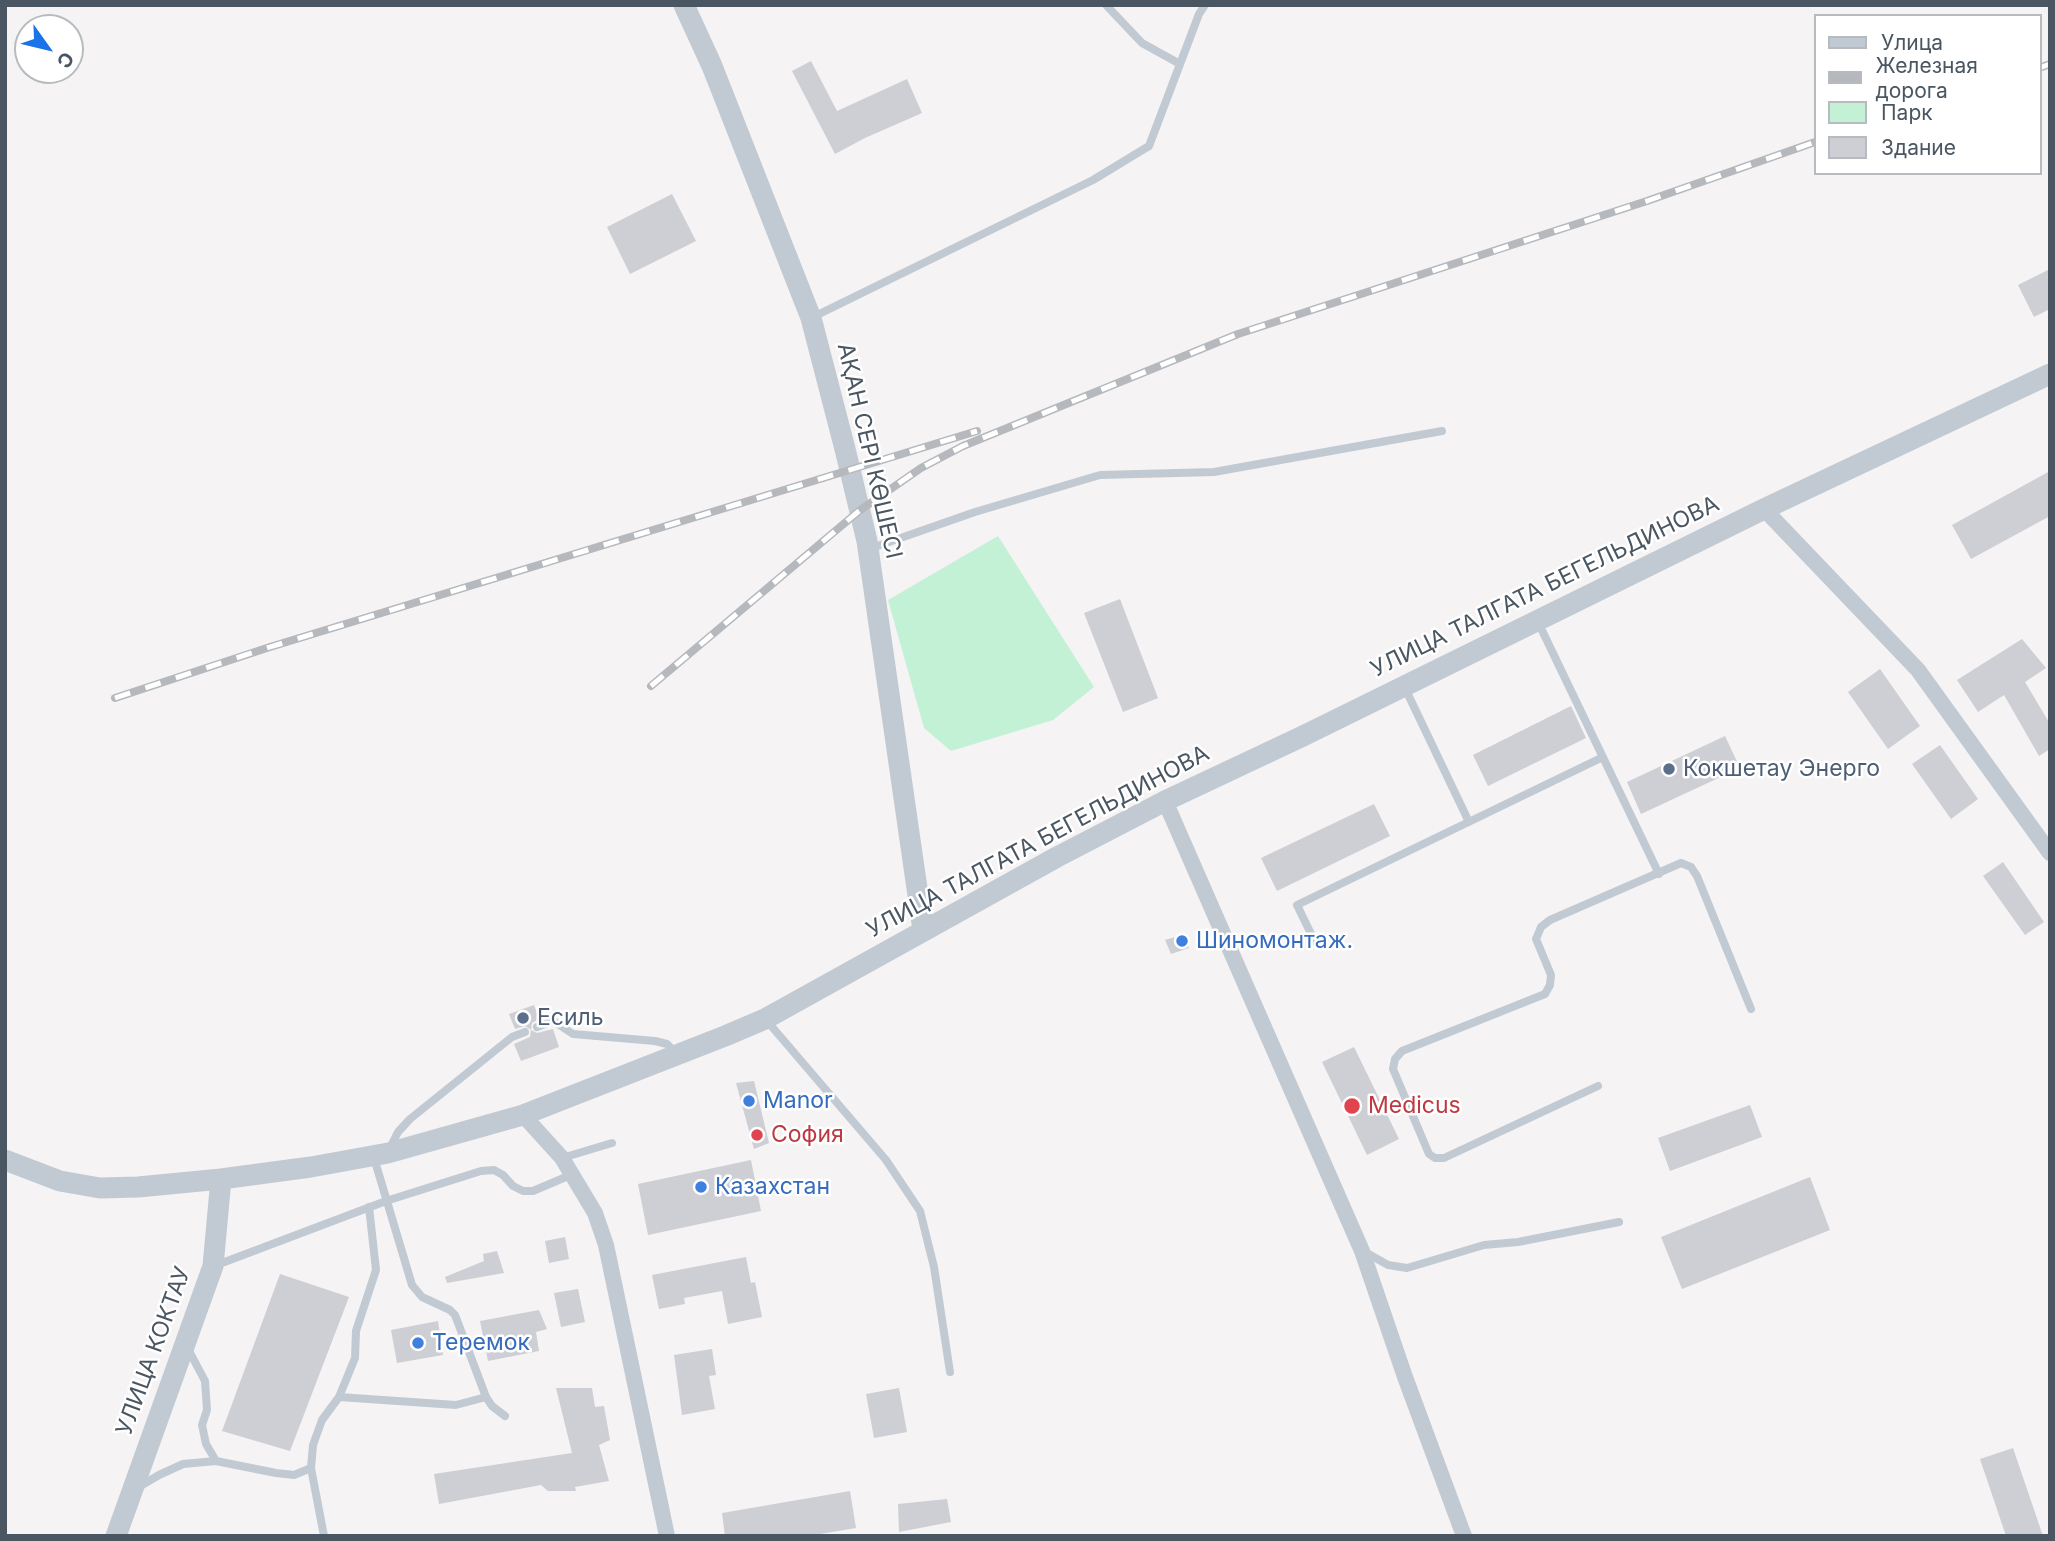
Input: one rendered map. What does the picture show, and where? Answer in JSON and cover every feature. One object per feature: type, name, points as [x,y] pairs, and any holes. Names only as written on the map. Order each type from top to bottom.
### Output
[{"type":"street","name":"АҚАН СЕРІ КӨШЕСІ","points":[[684,5],[712,66],[811,318],[845,449],[868,549],[923,930]]},
{"type":"street","name":"УЛИЦА ТАЛГАТА БЕГЕЛЬДИНОВА","points":[[5,1160],[60,1181],[100,1188],[221,1180],[380,1154],[523,1115],[765,1019],[923,930],[1165,801],[1537,619],[2050,374]]},
{"type":"street","points":[[1765,509],[1918,670],[2050,853]]},
{"type":"street","points":[[1165,801],[1362,1251],[1464,1536]]},
{"type":"street","points":[[523,1115],[573,1174],[595,1213],[606,1245],[667,1536]]},
{"type":"street","name":"УЛИЦА КОКТАУ","points":[[116,1536],[213,1266],[221,1180]]},
{"type":"lane","points":[[1106,5],[1142,43],[1180,64]]},
{"type":"lane","points":[[811,318],[1093,180],[1149,146],[1199,14],[1205,5]]},
{"type":"lane","points":[[868,549],[975,512],[1100,475],[1214,472],[1443,431]]},
{"type":"lane","points":[[1537,619],[1659,874]]},
{"type":"lane","points":[[1404,686],[1469,822]]},
{"type":"lane","points":[[1315,942],[1297,905],[1603,757]]},
{"type":"lane","points":[[1598,1086],[1444,1158],[1429,1154],[1393,1069],[1395,1059],[1402,1051],[1545,994],[1551,975],[1536,939],[1541,927],[1550,920],[1681,863],[1691,867],[1698,876],[1751,1009]]},
{"type":"lane","points":[[765,1019],[886,1160],[920,1211],[934,1267],[950,1372]]},
{"type":"lane","points":[[537,1027],[555,1022],[573,1034],[655,1041],[667,1044],[678,1055]]},
{"type":"lane","points":[[505,1416],[492,1406],[486,1397],[455,1315],[422,1297],[412,1285],[386,1201],[380,1154],[410,1119],[512,1037],[525,1032]]},
{"type":"lane","points":[[562,1158],[612,1143]]},
{"type":"lane","points":[[213,1266],[369,1207],[481,1171],[494,1170],[523,1191],[533,1191],[573,1174]]},
{"type":"lane","points":[[324,1536],[311,1468],[313,1445],[322,1420],[340,1397],[355,1358],[355,1331],[376,1270],[369,1207]]},
{"type":"lane","points":[[1362,1251],[1388,1265],[1407,1268],[1484,1245],[1518,1242],[1619,1222]]},
{"type":"lane","points":[[185,1344],[205,1381],[206,1410],[202,1425],[206,1444],[216,1461]]},
{"type":"lane","points":[[340,1397],[456,1405],[486,1397]]},
{"type":"lane","points":[[132,1491],[183,1464],[216,1461],[276,1474],[294,1475],[311,1468]]},
{"type":"green space","points":[[998,536],[1094,687],[1053,720],[951,751],[924,728],[888,600]]},
{"type":"building","points":[[811,61],[837,111],[907,79],[922,113],[835,154],[792,71]]},
{"type":"building","points":[[672,194],[696,241],[630,274],[607,227]]},
{"type":"building","points":[[2050,269],[2050,309],[2034,317],[2018,285]]},
{"type":"building","points":[[2050,471],[2050,516],[1971,559],[1952,525]]},
{"type":"building","points":[[1120,599],[1158,698],[1123,712],[1084,613]]},
{"type":"building","points":[[2022,639],[2046,668],[2025,682],[2050,724],[2050,749],[2039,756],[2004,695],[1978,712],[1957,680]]},
{"type":"building","points":[[1880,669],[1920,726],[1888,749],[1848,692]]},
{"type":"building","points":[[1571,706],[1586,738],[1488,786],[1473,755]]},
{"type":"building","points":[[1725,736],[1740,768],[1641,814],[1627,782]]},
{"type":"building","points":[[1940,745],[1978,799],[1951,819],[1912,764]]},
{"type":"building","points":[[1374,804],[1390,836],[1277,891],[1261,858]]},
{"type":"building","points":[[2003,862],[2044,922],[2025,935],[1983,876]]},
{"type":"building","points":[[1185,934],[1189,948],[1171,954],[1165,940]]},
{"type":"building","points":[[534,1005],[539,1019],[532,1023],[531,1030],[525,1026],[515,1029],[509,1014]]},
{"type":"building","points":[[553,1029],[559,1047],[521,1061],[514,1044],[530,1037],[531,1030],[537,1033]]},
{"type":"building","name":"Medicus","points":[[1354,1047],[1399,1139],[1367,1155],[1322,1062]]},
{"type":"building","points":[[754,1081],[769,1143],[754,1149],[736,1083]]},
{"type":"building","points":[[1750,1105],[1762,1137],[1670,1171],[1658,1138]]},
{"type":"building","points":[[751,1160],[761,1211],[648,1235],[638,1184]]},
{"type":"building","points":[[1810,1177],[1830,1230],[1682,1289],[1661,1237]]},
{"type":"building","points":[[565,1237],[569,1259],[549,1263],[545,1241]]},
{"type":"building","points":[[497,1251],[504,1273],[447,1283],[445,1277],[484,1261],[483,1254]]},
{"type":"building","points":[[746,1257],[751,1283],[755,1282],[762,1317],[728,1324],[722,1291],[684,1298],[685,1304],[659,1309],[652,1275]]},
{"type":"building","points":[[280,1274],[349,1297],[290,1451],[222,1431]]},
{"type":"building","points":[[578,1289],[585,1322],[561,1327],[554,1293]]},
{"type":"building","points":[[539,1310],[547,1329],[536,1332],[539,1351],[488,1361],[480,1321]]},
{"type":"building","points":[[438,1321],[443,1355],[397,1363],[391,1330]]},
{"type":"building","points":[[712,1349],[716,1375],[709,1376],[715,1409],[682,1415],[674,1355]]},
{"type":"building","points":[[556,1388],[592,1388],[595,1407],[604,1406],[610,1440],[599,1445],[609,1481],[575,1487],[576,1491],[548,1491],[541,1485],[439,1504],[434,1474],[572,1453]]},
{"type":"building","points":[[899,1388],[907,1432],[874,1438],[866,1394]]},
{"type":"building","points":[[2013,1448],[2043,1536],[2006,1536],[1980,1459]]},
{"type":"building","points":[[850,1491],[856,1528],[808,1536],[725,1536],[722,1513]]},
{"type":"building","points":[[947,1499],[951,1522],[899,1532],[898,1504]]},
{"type":"railway","points":[[2041,67],[2050,64]]},
{"type":"railway","points":[[651,686],[859,511],[921,468],[963,446],[1238,334],[1647,201],[1814,142]]},
{"type":"railway","points":[[115,698],[270,647],[977,431]]},
{"type":"place","name":"Кокшетау Энерго","points":[[1669,769]]},
{"type":"place","name":"Шиномонтаж.","points":[[1182,941]]},
{"type":"place","name":"Есиль","points":[[523,1018]]},
{"type":"place","name":"Manor","points":[[749,1101]]},
{"type":"place","name":"Medicus","points":[[1352,1106]]},
{"type":"place","name":"София","points":[[757,1135]]},
{"type":"place","name":"Казахстан","points":[[701,1187]]},
{"type":"place","name":"Теремок","points":[[418,1343]]}]
